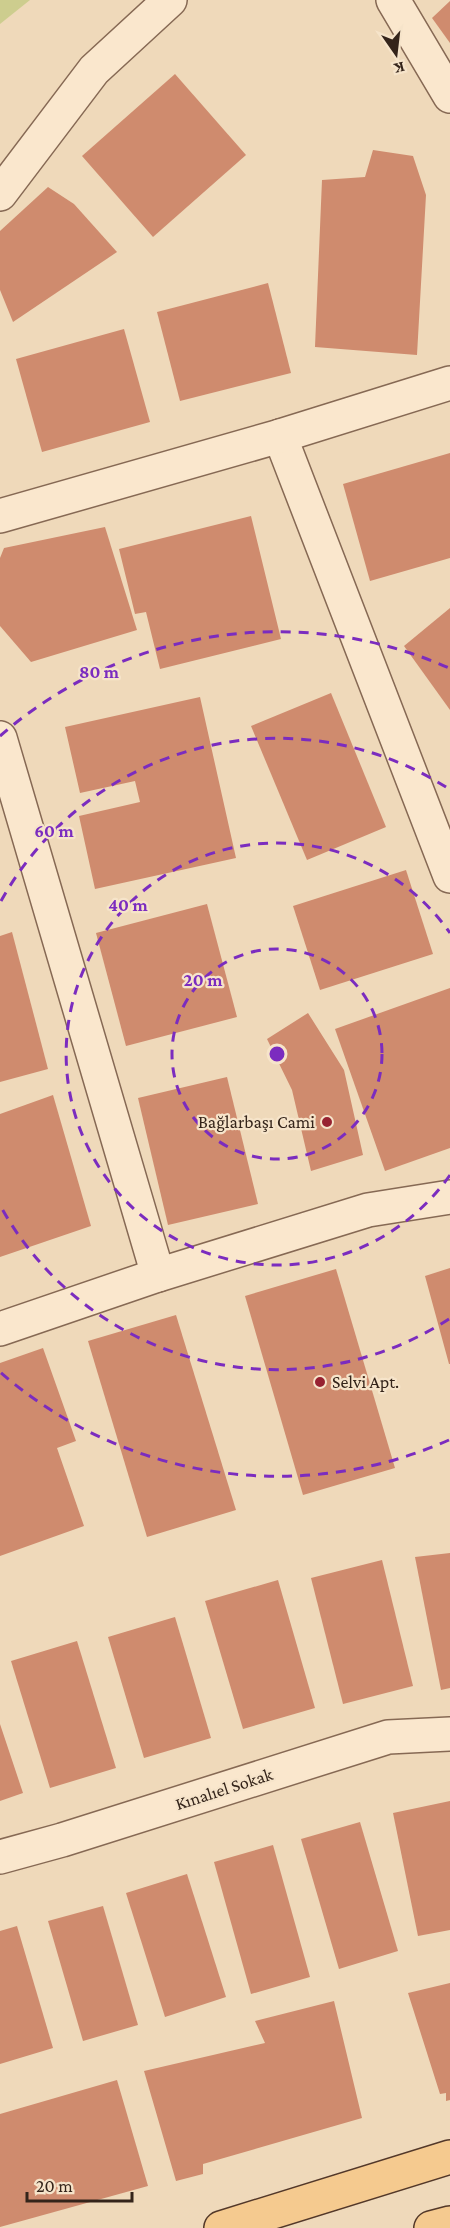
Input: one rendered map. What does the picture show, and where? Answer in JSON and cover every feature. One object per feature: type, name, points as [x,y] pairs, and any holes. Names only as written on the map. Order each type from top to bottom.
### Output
[{"type":"main road","points":[[221,2228],[450,2157]]},
{"type":"main road","points":[[430,2228],[450,2223]]},
{"type":"street","points":[[0,194],[94,70],[170,0]]},
{"type":"street","points":[[393,0],[450,96]]},
{"type":"street","points":[[0,515],[280,436],[450,383]]},
{"type":"street","points":[[280,436],[450,876]]},
{"type":"street","points":[[0,738],[158,1275]]},
{"type":"street","points":[[0,1329],[158,1275],[368,1210],[450,1197]]},
{"type":"street","name":"Kınalıel Sokak","points":[[0,1857],[62,1840],[388,1737],[450,1734]]},
{"type":"green space","points":[[0,0],[30,0],[0,24]]},
{"type":"building","points":[[450,1],[450,43],[432,18]]},
{"type":"building","points":[[175,74],[246,155],[153,237],[82,156]]},
{"type":"building","points":[[373,150],[413,156],[426,195],[417,355],[315,347],[322,180],[365,177]]},
{"type":"building","points":[[48,187],[74,204],[117,252],[13,322],[0,290],[0,231]]},
{"type":"building","points":[[268,283],[291,373],[180,401],[157,312]]},
{"type":"building","points":[[124,329],[150,422],[42,452],[16,359]]},
{"type":"building","points":[[450,453],[450,558],[370,581],[343,484]]},
{"type":"building","points":[[251,516],[281,639],[160,669],[146,612],[135,614],[119,549]]},
{"type":"building","points":[[105,527],[137,630],[31,662],[0,626],[0,558],[4,548]]},
{"type":"building","points":[[450,608],[450,710],[404,646]]},
{"type":"building","points":[[331,693],[386,827],[307,860],[251,726]]},
{"type":"building","points":[[200,697],[236,858],[95,889],[79,816],[140,802],[135,781],[80,793],[65,727]]},
{"type":"building","points":[[406,870],[433,954],[320,990],[293,906]]},
{"type":"building","points":[[207,904],[237,1017],[126,1046],[96,933]]},
{"type":"building","points":[[12,932],[48,1069],[0,1082],[0,936]]},
{"type":"building","points":[[450,988],[450,1148],[385,1171],[335,1029]]},
{"type":"building","name":"Bağlarbaşı Cami","points":[[308,1013],[344,1070],[363,1155],[311,1171],[292,1090],[267,1039]]},
{"type":"building","points":[[227,1077],[258,1204],[168,1225],[138,1098]]},
{"type":"building","points":[[53,1095],[91,1226],[0,1257],[0,1114]]},
{"type":"building","points":[[450,1268],[450,1364],[449,1364],[425,1276]]},
{"type":"building","name":"Selvi Apt.","points":[[336,1269],[395,1468],[303,1495],[245,1296]]},
{"type":"building","points":[[176,1315],[236,1510],[147,1537],[88,1341]]},
{"type":"building","points":[[43,1348],[76,1441],[57,1448],[84,1526],[0,1556],[0,1363]]},
{"type":"building","points":[[450,1553],[450,1688],[441,1690],[415,1557]]},
{"type":"building","points":[[382,1560],[413,1686],[343,1704],[311,1578]]},
{"type":"building","points":[[278,1580],[315,1708],[243,1729],[205,1601]]},
{"type":"building","points":[[175,1617],[211,1738],[144,1758],[108,1637]]},
{"type":"building","points":[[77,1641],[116,1768],[50,1788],[11,1661]]},
{"type":"building","points":[[0,1724],[23,1793],[0,1801]]},
{"type":"building","points":[[450,1801],[450,1930],[418,1936],[393,1813]]},
{"type":"building","points":[[360,1822],[398,1951],[339,1969],[301,1839]]},
{"type":"building","points":[[273,1845],[310,1977],[251,1994],[214,1862]]},
{"type":"building","points":[[187,1874],[226,1997],[165,2017],[126,1893]]},
{"type":"building","points":[[103,1906],[138,2025],[83,2041],[48,1921]]},
{"type":"building","points":[[17,1926],[53,2048],[0,2064],[0,1931]]},
{"type":"building","points":[[450,1983],[450,2100],[446,2101],[446,2093],[440,2094],[408,1993]]},
{"type":"building","points":[[334,2001],[362,2118],[203,2164],[203,2174],[176,2181],[144,2071],[265,2043],[255,2021]]},
{"type":"building","points":[[117,2080],[148,2186],[0,2227],[0,2114]]},
{"type":"place","name":"Bağlarbaşı Cami","points":[[327,1122]]},
{"type":"place","name":"Selvi Apt.","points":[[320,1382]]}]
